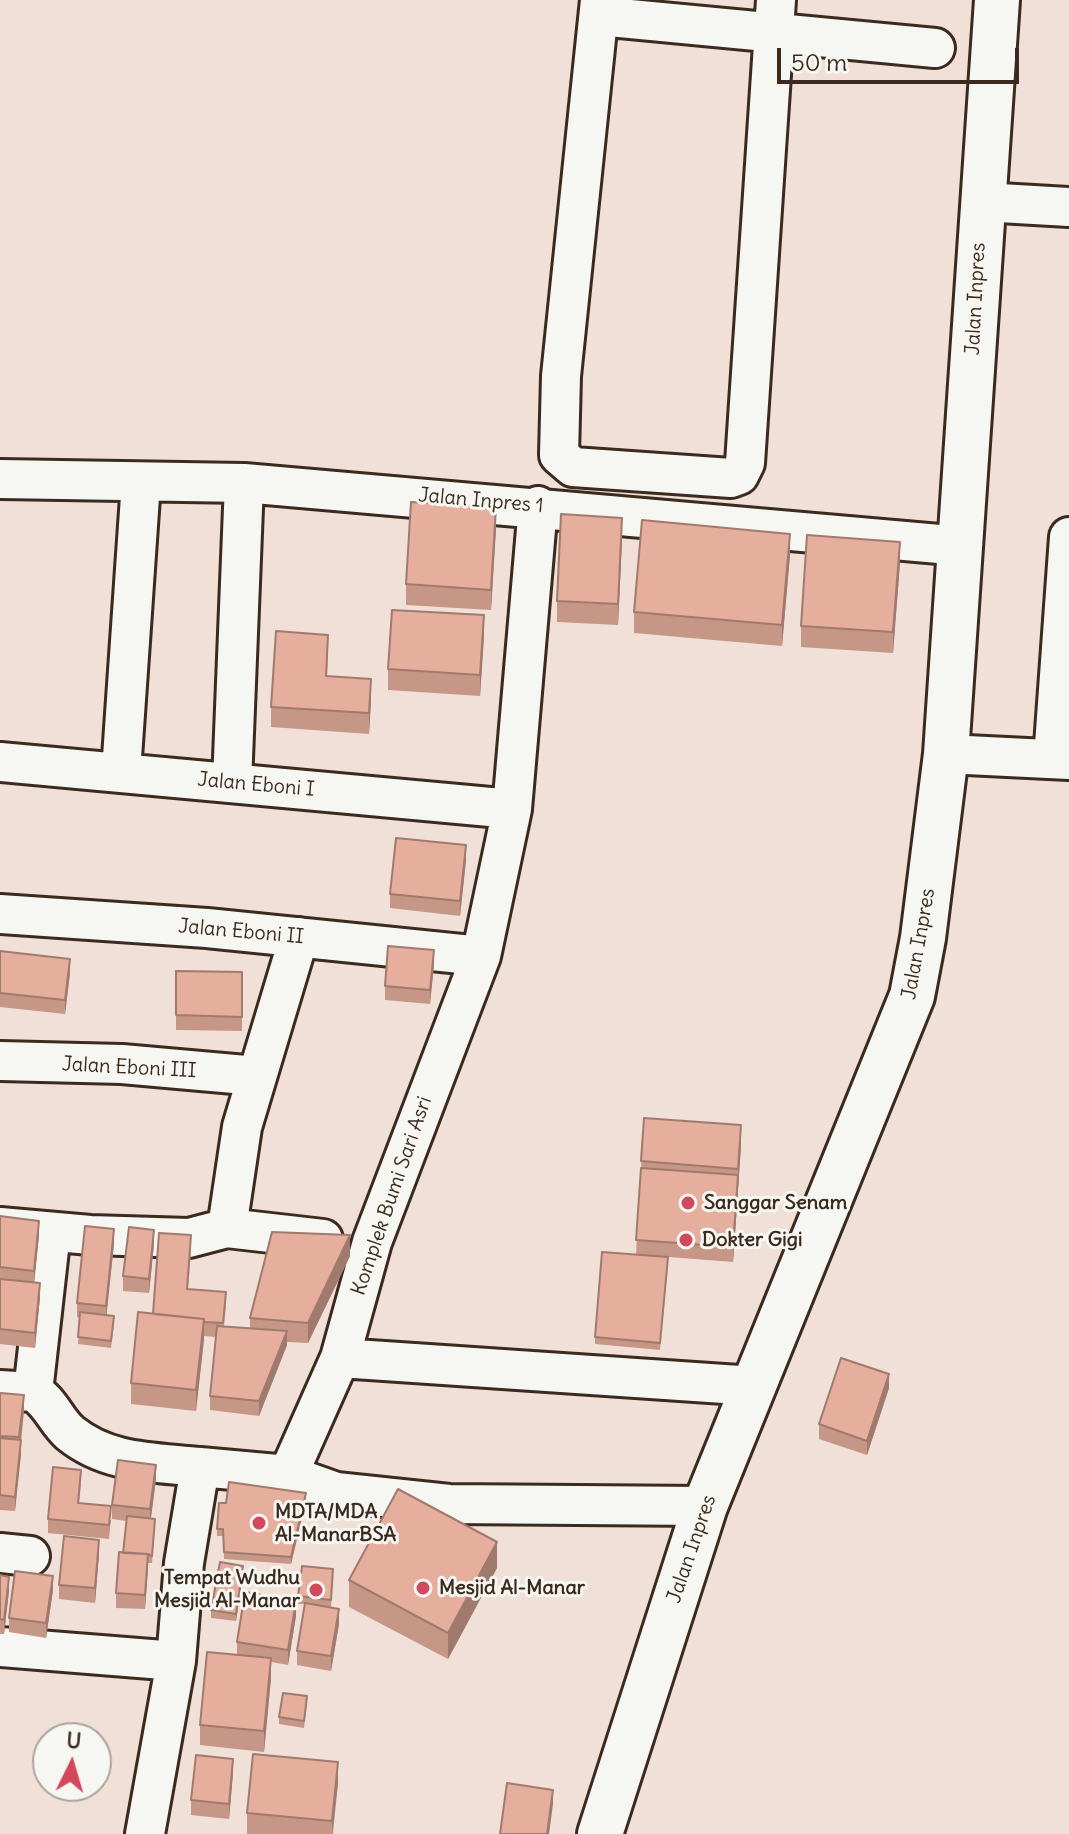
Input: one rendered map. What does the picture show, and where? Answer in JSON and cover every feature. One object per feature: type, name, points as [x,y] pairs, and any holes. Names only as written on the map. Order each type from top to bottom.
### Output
[{"type":"main road","name":"Jalan Inpres","points":[[600,1834],[705,1506],[895,1045],[912,996],[923,938],[946,754],[997,0]]},
{"type":"street","points":[[775,16],[742,469],[731,478],[573,467],[559,455],[561,376],[600,8],[775,16],[935,48]]},
{"type":"street","points":[[982,202],[1069,207]]},
{"type":"street","name":"Jalan Inpres 1","points":[[0,479],[244,483],[538,506],[962,546]]},
{"type":"street","points":[[121,772],[141,482]]},
{"type":"street","points":[[232,783],[244,483]]},
{"type":"street","name":"Komplek Bumi Sari Asri","points":[[288,1475],[340,1358],[372,1242],[481,956],[512,809],[538,506]]},
{"type":"street","points":[[946,754],[1061,759],[1069,537]]},
{"type":"street","name":"Jalan Eboni I","points":[[0,762],[512,809]]},
{"type":"street","name":"Jalan Eboni II","points":[[0,914],[299,937],[481,956]]},
{"type":"street","points":[[227,1228],[239,1142],[299,937]]},
{"type":"street","name":"Jalan Eboni III","points":[[0,1061],[122,1064],[257,1076]]},
{"type":"street","points":[[0,1227],[189,1238],[227,1228],[372,1242]]},
{"type":"street","points":[[51,1232],[16,1391],[41,1397],[69,1432],[106,1456],[288,1475],[336,1492],[449,1504],[705,1506]]},
{"type":"street","points":[[340,1358],[754,1386]]},
{"type":"street","points":[[145,1834],[176,1661],[184,1563],[200,1467]]},
{"type":"street","points":[[0,1647],[176,1661]]},
{"type":"building","points":[[411,502],[496,507],[491,590],[406,584]]},
{"type":"building","points":[[561,514],[622,518],[618,604],[557,601]]},
{"type":"building","points":[[642,520],[790,534],[782,625],[634,612]]},
{"type":"building","points":[[807,535],[900,542],[893,632],[801,626]]},
{"type":"building","points":[[392,610],[484,615],[480,675],[388,669]]},
{"type":"building","points":[[276,631],[328,635],[326,676],[371,679],[369,713],[271,707]]},
{"type":"building","points":[[396,838],[466,845],[460,901],[390,894]]},
{"type":"building","points":[[388,946],[434,950],[430,990],[385,986]]},
{"type":"building","points":[[0,951],[70,959],[65,1000],[0,993]]},
{"type":"building","points":[[176,971],[242,972],[242,1017],[176,1015]]},
{"type":"building","points":[[644,1118],[741,1125],[738,1169],[641,1161]]},
{"type":"building","points":[[641,1168],[738,1175],[733,1247],[636,1240]]},
{"type":"building","points":[[0,1216],[39,1221],[34,1271],[0,1267]]},
{"type":"building","points":[[85,1226],[114,1229],[106,1306],[77,1303]]},
{"type":"building","points":[[129,1227],[154,1230],[149,1279],[123,1276]]},
{"type":"building","points":[[272,1232],[350,1235],[308,1323],[250,1318]]},
{"type":"building","points":[[159,1233],[191,1235],[187,1289],[226,1292],[223,1323],[153,1314]]},
{"type":"building","points":[[602,1252],[668,1257],[660,1343],[595,1337]]},
{"type":"building","points":[[0,1279],[40,1283],[35,1333],[0,1329]]},
{"type":"building","points":[[80,1312],[114,1316],[111,1341],[78,1337]]},
{"type":"building","points":[[138,1312],[204,1319],[196,1390],[131,1383]]},
{"type":"building","points":[[217,1326],[287,1331],[259,1401],[210,1396]]},
{"type":"building","points":[[841,1358],[889,1374],[867,1441],[819,1424]]},
{"type":"building","points":[[0,1393],[24,1395],[19,1437],[0,1436]]},
{"type":"building","points":[[0,1438],[21,1440],[15,1497],[0,1495]]},
{"type":"building","points":[[118,1460],[156,1465],[150,1509],[112,1505]]},
{"type":"building","points":[[53,1467],[81,1470],[78,1503],[111,1506],[109,1525],[48,1519]]},
{"type":"building","name":"MDTA/MDA Al-ManarBSA","points":[[229,1482],[306,1493],[291,1557],[224,1552],[223,1529],[217,1529],[219,1503],[226,1503]]},
{"type":"building","name":"Mesjid Al-Manar","points":[[398,1489],[497,1542],[448,1633],[349,1580]]},
{"type":"building","points":[[127,1516],[155,1519],[152,1556],[123,1553]]},
{"type":"building","points":[[64,1536],[99,1540],[95,1588],[59,1585]]},
{"type":"building","points":[[119,1552],[148,1554],[145,1595],[116,1593]]},
{"type":"building","points":[[220,1562],[243,1566],[236,1614],[211,1610]]},
{"type":"building","name":"Tempat Wudhu Mesjid Al-Manar","points":[[302,1566],[333,1569],[331,1600],[298,1596]]},
{"type":"building","points":[[15,1571],[53,1576],[46,1623],[9,1618]]},
{"type":"building","points":[[0,1575],[9,1577],[4,1620],[0,1619]]},
{"type":"building","points":[[245,1592],[296,1601],[288,1650],[237,1642]]},
{"type":"building","points":[[305,1603],[339,1609],[331,1656],[297,1651]]},
{"type":"building","points":[[207,1652],[271,1658],[264,1731],[200,1725]]},
{"type":"building","points":[[283,1693],[307,1696],[304,1721],[279,1717]]},
{"type":"building","points":[[253,1754],[338,1762],[332,1821],[247,1813]]},
{"type":"building","points":[[196,1755],[233,1759],[229,1804],[191,1800]]},
{"type":"building","points":[[507,1783],[553,1790],[547,1834],[500,1834]]},
{"type":"place","name":"Sanggar Senam","points":[[688,1203]]},
{"type":"place","name":"Dokter Gigi","points":[[686,1240]]},
{"type":"place","name":"MDTA/MDA Al-ManarBSA","points":[[259,1523]]},
{"type":"place","name":"Mesjid Al-Manar","points":[[423,1588]]},
{"type":"place","name":"Tempat Wudhu Mesjid Al-Manar","points":[[316,1590]]}]
